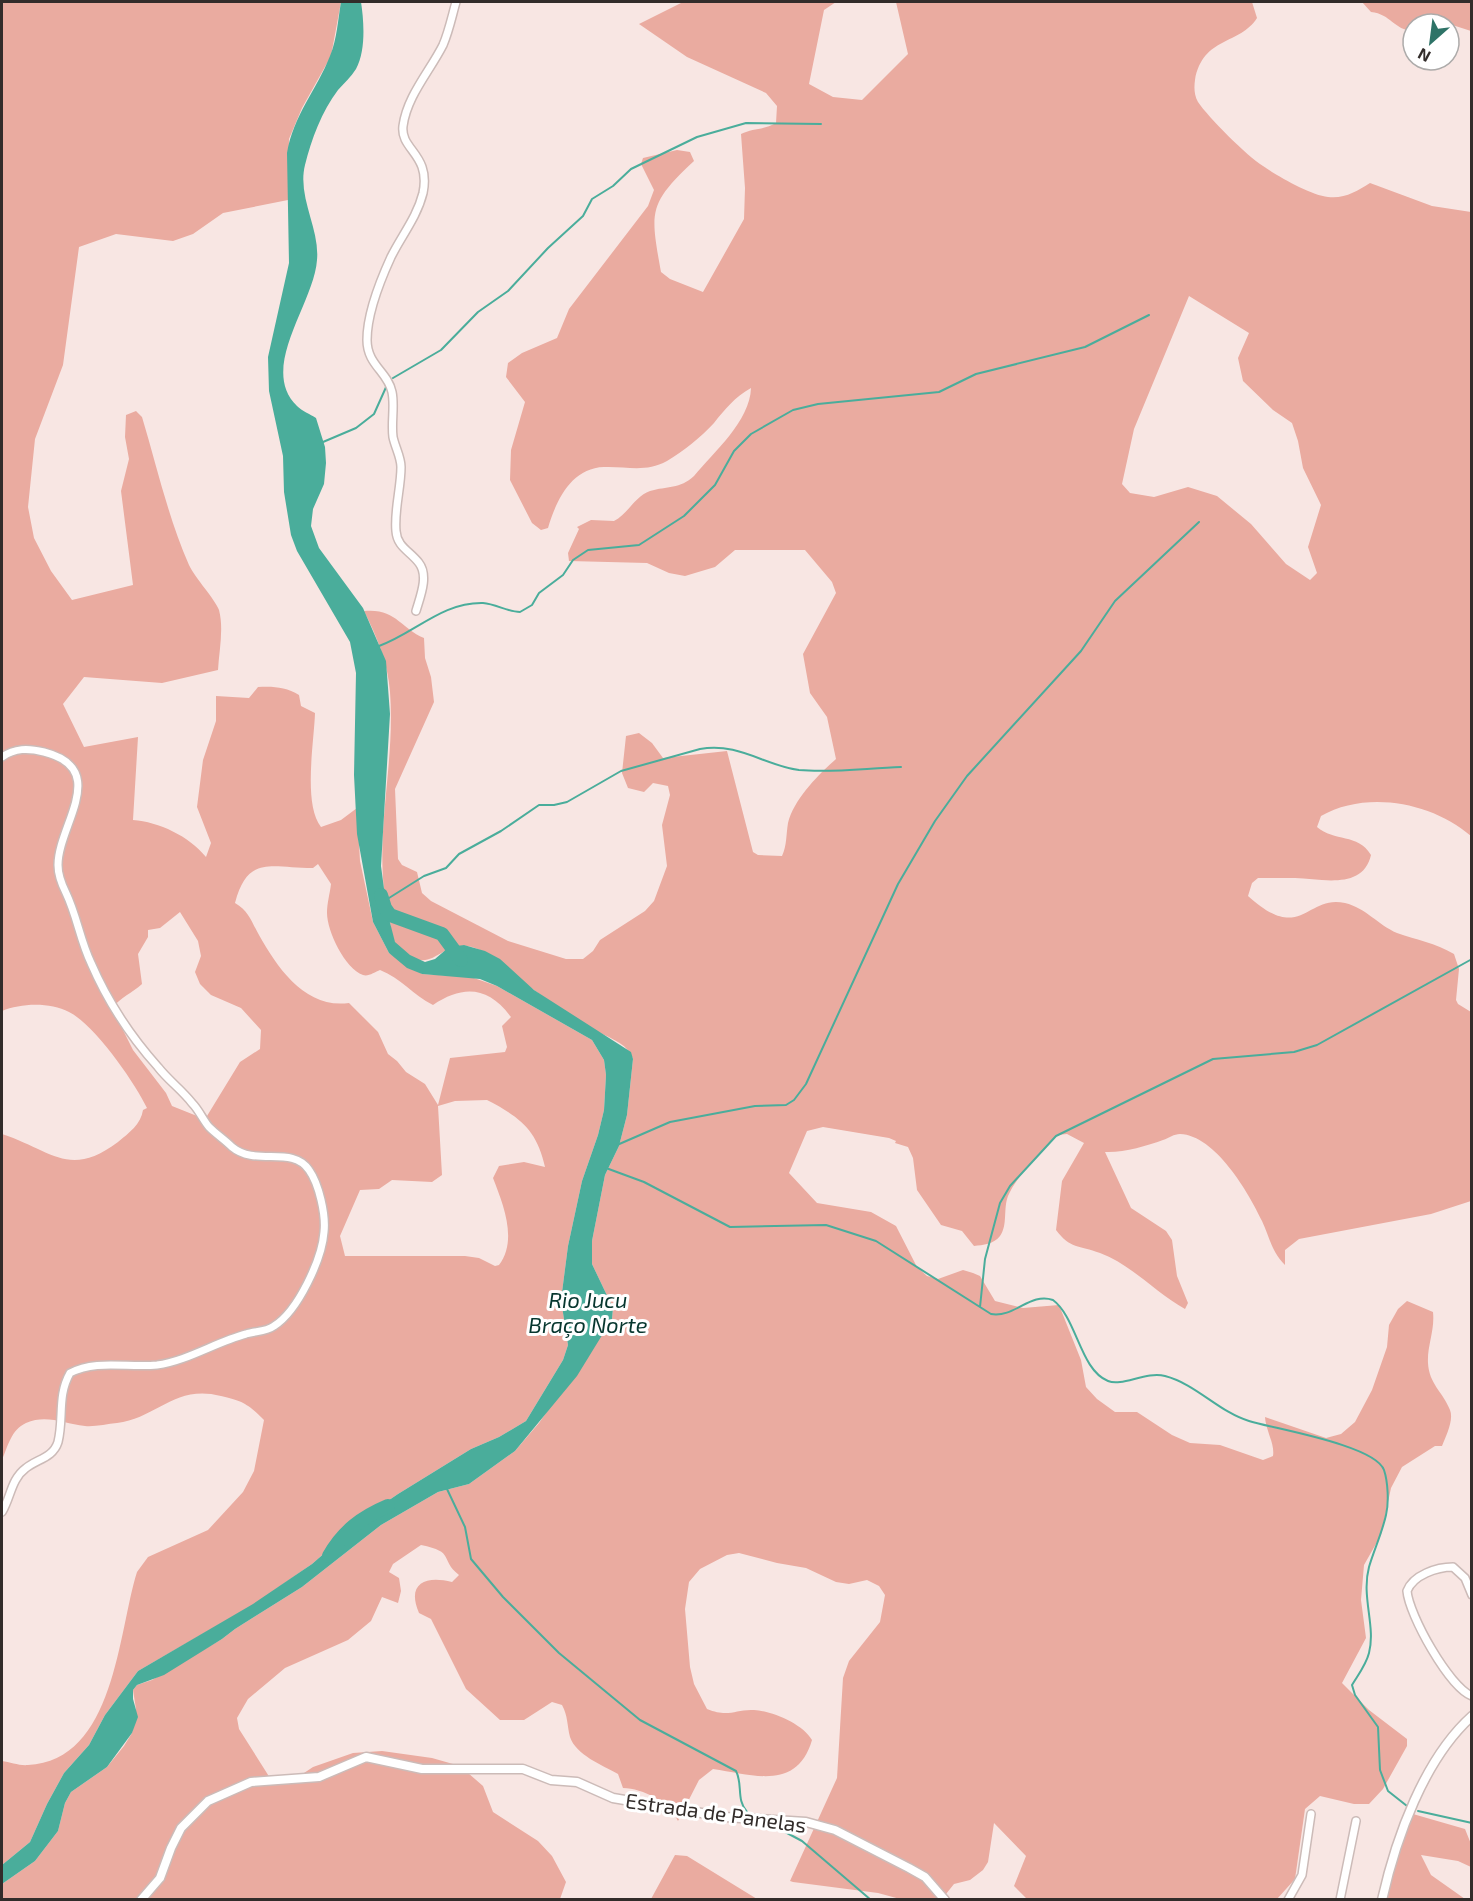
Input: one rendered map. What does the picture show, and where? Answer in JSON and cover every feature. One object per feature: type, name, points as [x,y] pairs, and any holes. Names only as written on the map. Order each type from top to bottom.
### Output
[{"type":"street","points":[[416,611],[422,590],[423,572],[419,563],[404,551],[396,532],[401,469],[393,437],[392,391],[374,366],[368,350],[367,338],[372,310],[390,258],[416,216],[423,192],[424,165],[407,142],[403,131],[404,123],[412,99],[442,46],[456,2]]},
{"type":"street","points":[[2,757],[22,749],[43,752],[56,756],[73,771],[78,780],[79,799],[60,851],[59,874],[88,956],[102,985],[128,1028],[155,1065],[193,1103],[210,1128],[244,1155],[282,1156],[294,1159],[309,1169],[315,1181],[325,1228],[311,1274],[297,1300],[276,1325],[192,1352],[174,1362],[130,1367],[92,1364],[70,1373],[60,1399],[58,1442],[46,1458],[28,1466],[18,1476],[2,1512]]},
{"type":"street","points":[[1472,1595],[1465,1578],[1453,1567],[1413,1580],[1407,1591],[1410,1608],[1455,1684],[1472,1696]]},
{"type":"street","points":[[1382,1899],[1402,1832],[1433,1765],[1448,1740],[1472,1716]]},
{"type":"street","name":"Estrada de Panelas","points":[[141,1899],[160,1878],[181,1828],[208,1801],[251,1782],[319,1778],[366,1757],[422,1769],[523,1769],[551,1780],[577,1782],[614,1798],[725,1817],[806,1822],[835,1830],[909,1868],[925,1877],[945,1899]]},
{"type":"street","points":[[1288,1899],[1302,1875],[1311,1814]]},
{"type":"street","points":[[1340,1899],[1356,1821]]},
{"type":"shaded area","points":[[2,2],[341,2],[331,56],[302,108],[289,139],[288,200],[223,213],[193,234],[173,241],[116,234],[79,247],[63,365],[35,439],[28,507],[34,538],[51,571],[72,600],[133,585],[121,491],[129,459],[125,437],[126,415],[136,411],[142,417],[169,510],[189,565],[219,610],[221,632],[218,670],[162,683],[84,677],[63,704],[84,747],[138,737],[133,820],[173,831],[199,849],[206,857],[211,843],[197,807],[203,760],[216,721],[216,696],[249,698],[258,687],[279,688],[294,692],[299,695],[301,706],[315,713],[311,789],[316,817],[321,827],[341,820],[357,808],[360,861],[373,922],[389,953],[422,974],[471,977],[497,986],[592,1040],[604,1060],[606,1075],[604,1110],[582,1181],[568,1246],[561,1300],[568,1345],[563,1360],[526,1421],[499,1437],[471,1449],[398,1494],[373,1511],[312,1564],[253,1605],[138,1671],[105,1715],[89,1745],[64,1773],[30,1842],[2,1865],[2,1761],[28,1765],[57,1758],[79,1742],[96,1718],[108,1690],[137,1572],[148,1557],[208,1530],[243,1492],[254,1471],[264,1420],[245,1404],[235,1400],[221,1396],[191,1394],[144,1415],[117,1423],[89,1426],[55,1420],[34,1420],[21,1426],[13,1434],[2,1460],[2,1134],[60,1158],[86,1159],[101,1153],[122,1139],[137,1124],[143,1110],[147,1108],[102,1041],[69,1012],[44,1005],[27,1005],[2,1011]],"holes":[[[318,864],[331,884],[327,906],[330,929],[338,948],[356,971],[367,975],[380,970],[394,977],[433,1005],[455,994],[465,992],[484,994],[493,999],[511,1017],[502,1026],[507,1047],[505,1052],[450,1058],[438,1105],[425,1084],[406,1072],[388,1054],[378,1032],[349,1003],[319,1000],[295,984],[275,961],[247,913],[235,903],[240,887],[254,870],[273,866],[313,868]],[[180,912],[198,941],[201,956],[195,972],[200,984],[211,995],[241,1008],[261,1030],[260,1049],[240,1062],[207,1116],[202,1118],[172,1106],[166,1093],[133,1050],[112,1008],[142,984],[138,954],[148,937],[148,930],[160,928]],[[487,1100],[509,1112],[532,1134],[542,1154],[545,1167],[524,1162],[499,1166],[493,1178],[501,1199],[508,1233],[505,1255],[499,1265],[495,1266],[479,1258],[465,1256],[345,1256],[340,1236],[360,1190],[379,1189],[392,1180],[432,1182],[442,1175],[438,1106],[455,1101]]]},
{"type":"shaded area","points":[[683,2],[836,2],[824,10],[809,84],[833,97],[862,100],[908,54],[896,2],[1252,2],[1257,18],[1250,27],[1214,48],[1206,56],[1199,66],[1195,83],[1198,102],[1238,145],[1277,175],[1321,196],[1345,196],[1370,183],[1432,206],[1471,212],[1471,836],[1455,824],[1418,808],[1378,802],[1358,803],[1339,808],[1321,816],[1317,827],[1331,835],[1353,840],[1366,848],[1371,855],[1367,866],[1360,874],[1340,880],[1258,878],[1252,883],[1248,896],[1266,910],[1280,916],[1292,917],[1332,902],[1345,903],[1397,933],[1433,944],[1454,954],[1459,969],[1456,1000],[1458,1004],[1471,1012],[1471,1201],[1431,1214],[1299,1239],[1285,1250],[1285,1265],[1274,1249],[1240,1181],[1206,1144],[1193,1137],[1180,1134],[1134,1149],[1105,1152],[1131,1208],[1166,1231],[1172,1240],[1177,1276],[1188,1303],[1185,1309],[1112,1258],[1071,1244],[1056,1230],[1062,1181],[1084,1143],[1067,1134],[1057,1135],[1012,1188],[1008,1196],[1004,1227],[998,1239],[974,1246],[962,1231],[941,1225],[917,1190],[913,1158],[908,1147],[895,1143],[896,1141],[889,1138],[823,1127],[807,1131],[789,1173],[817,1203],[871,1212],[896,1226],[917,1267],[927,1276],[938,1279],[963,1270],[980,1276],[995,1301],[1023,1308],[1059,1305],[1081,1360],[1086,1387],[1097,1399],[1115,1412],[1137,1412],[1172,1435],[1190,1443],[1220,1445],[1263,1460],[1273,1456],[1272,1442],[1265,1417],[1326,1438],[1341,1434],[1355,1422],[1372,1390],[1387,1347],[1389,1325],[1398,1309],[1407,1301],[1433,1312],[1428,1357],[1429,1370],[1450,1410],[1450,1423],[1442,1446],[1435,1446],[1402,1467],[1391,1488],[1381,1535],[1364,1565],[1361,1600],[1366,1638],[1342,1683],[1369,1710],[1407,1739],[1407,1746],[1383,1789],[1369,1804],[1354,1804],[1320,1796],[1305,1809],[1295,1879],[1277,1899],[1027,1899],[1014,1886],[1026,1856],[994,1823],[988,1862],[983,1870],[970,1880],[954,1884],[942,1899],[900,1899],[878,1893],[793,1882],[790,1881],[837,1778],[843,1678],[849,1661],[880,1622],[885,1595],[879,1586],[867,1580],[849,1584],[836,1582],[806,1568],[739,1553],[727,1555],[700,1569],[689,1582],[685,1609],[690,1667],[694,1684],[707,1709],[721,1713],[754,1710],[769,1713],[786,1719],[802,1729],[812,1740],[805,1756],[796,1767],[785,1773],[758,1776],[713,1769],[699,1780],[678,1821],[669,1808],[655,1798],[639,1791],[623,1788],[618,1774],[590,1759],[578,1749],[570,1737],[562,1705],[552,1702],[524,1720],[500,1720],[466,1689],[431,1619],[419,1613],[415,1595],[417,1588],[427,1581],[452,1582],[459,1575],[443,1553],[421,1545],[393,1564],[389,1572],[399,1578],[401,1591],[398,1603],[382,1597],[371,1621],[348,1640],[285,1668],[248,1699],[237,1718],[239,1729],[270,1778],[295,1779],[313,1767],[353,1753],[382,1751],[432,1758],[460,1766],[483,1786],[493,1812],[538,1841],[552,1856],[566,1882],[560,1899],[2,1900],[2,1884],[35,1861],[58,1831],[65,1803],[71,1792],[107,1767],[124,1746],[132,1733],[136,1709],[133,1690],[137,1685],[152,1680],[222,1639],[302,1587],[381,1525],[438,1492],[469,1484],[515,1451],[539,1423],[612,1319],[613,1308],[592,1264],[592,1241],[605,1175],[619,1146],[627,1115],[633,1059],[622,1044],[556,1005],[482,950],[460,946],[427,960],[418,960],[408,955],[396,944],[392,934],[382,865],[390,750],[390,692],[381,650],[364,611],[375,611],[391,616],[424,638],[425,658],[431,677],[434,702],[395,789],[398,859],[402,865],[417,872],[422,893],[431,901],[508,941],[566,959],[583,959],[593,951],[600,940],[645,911],[654,901],[667,866],[662,825],[670,795],[668,786],[653,783],[644,792],[628,788],[622,773],[626,736],[639,733],[652,743],[663,758],[727,751],[753,852],[758,855],[782,856],[788,823],[801,796],[836,759],[827,717],[810,693],[803,654],[836,593],[832,582],[805,550],[735,550],[715,567],[685,576],[669,573],[647,563],[569,561],[568,553],[579,529],[577,527],[591,520],[614,521],[645,493],[678,485],[694,476],[738,424],[749,400],[751,388],[740,395],[698,439],[667,461],[651,467],[604,467],[582,473],[561,497],[548,528],[541,530],[532,523],[510,480],[511,450],[525,402],[506,377],[508,363],[522,353],[557,338],[569,309],[648,206],[654,190],[641,164],[643,158],[677,150],[690,152],[694,161],[660,199],[654,221],[655,235],[661,272],[670,279],[703,292],[744,219],[745,188],[741,134],[776,123],[777,106],[766,93],[687,57],[639,24]],"holes":[[[1189,296],[1249,333],[1238,358],[1243,381],[1273,410],[1292,423],[1303,468],[1321,505],[1308,547],[1317,573],[1310,580],[1286,564],[1251,524],[1217,496],[1188,487],[1154,497],[1130,493],[1122,484],[1134,429]]]},
{"type":"shaded area","points":[[1362,2],[1471,2],[1471,31],[1461,28],[1461,12],[1401,12],[1401,28],[1378,13],[1371,12]]},
{"type":"shaded area","points":[[1413,1814],[1465,1829],[1471,1844],[1471,1867],[1458,1861],[1421,1855],[1431,1875],[1465,1899],[1384,1900],[1394,1862]]},
{"type":"shaded area","points":[[675,1855],[687,1856],[757,1899],[651,1899]]},
{"type":"water","name":"Rio Jucu Braço Norte","points":[[341,2],[361,2],[363,45],[356,69],[332,98],[322,116],[305,165],[304,189],[315,237],[317,260],[314,277],[291,335],[283,373],[287,391],[297,406],[316,418],[325,447],[324,484],[313,509],[311,526],[319,548],[363,608],[386,661],[390,714],[381,866],[387,911],[395,942],[410,955],[425,962],[435,959],[449,947],[464,945],[485,951],[500,959],[534,990],[631,1052],[633,1059],[627,1115],[619,1146],[605,1175],[592,1241],[592,1264],[613,1308],[612,1319],[577,1376],[515,1451],[469,1484],[438,1492],[381,1525],[302,1587],[164,1675],[137,1685],[133,1690],[133,1699],[138,1717],[132,1733],[107,1767],[71,1792],[65,1803],[58,1831],[35,1861],[2,1884],[2,1865],[30,1842],[64,1773],[89,1745],[105,1715],[138,1671],[253,1604],[312,1564],[373,1511],[398,1494],[471,1449],[499,1437],[526,1421],[563,1360],[568,1345],[561,1300],[568,1246],[582,1181],[604,1110],[606,1075],[604,1060],[592,1040],[497,986],[480,979],[422,974],[407,968],[389,953],[373,922],[357,834],[354,775],[356,673],[350,642],[297,551],[291,535],[284,492],[283,456],[269,391],[268,357],[289,263],[287,153],[294,127],[325,68],[332,49]]},
{"type":"waterway","points":[[393,378],[441,350],[478,312],[508,291],[548,248],[583,216],[592,199],[613,186],[631,169],[697,137],[746,123],[821,124]]},
{"type":"waterway","points":[[379,646],[455,607],[483,603],[520,612],[532,605],[539,593],[563,575],[573,560],[588,550],[639,545],[684,516],[715,485],[734,451],[751,434],[793,410],[818,404],[939,392],[976,374],[1085,347],[1149,315]]},
{"type":"waterway","points":[[323,442],[356,428],[374,414],[387,385]]},
{"type":"waterway","points":[[617,1145],[670,1122],[755,1106],[786,1105],[794,1100],[806,1084],[898,884],[935,821],[967,776],[1081,651],[1115,601],[1199,522]]},
{"type":"waterway","points":[[384,897],[389,898],[424,876],[446,868],[459,854],[501,831],[539,805],[567,802],[621,771],[700,749],[727,749],[799,770],[837,771],[901,767]]},
{"type":"waterway","name":"Rio Jucu Braço Norte","points":[[381,895],[390,915],[442,934],[461,960]]},
{"type":"waterway","points":[[980,1307],[985,1259],[1000,1203],[1010,1186],[1056,1136],[1213,1059],[1294,1052],[1317,1045],[1472,959]]},
{"type":"waterway","points":[[606,1168],[644,1182],[730,1227],[826,1225],[876,1241],[991,1314],[1008,1312],[1037,1299],[1053,1300],[1068,1319],[1091,1366],[1108,1381],[1120,1382],[1150,1376],[1165,1376],[1187,1385],[1238,1417],[1323,1439],[1363,1453],[1377,1461],[1384,1470],[1388,1492],[1387,1510],[1367,1578],[1371,1643],[1364,1666],[1352,1685],[1355,1695],[1378,1727],[1380,1770],[1388,1791],[1407,1806]]},
{"type":"waterway","points":[[447,1489],[465,1527],[471,1559],[503,1597],[559,1653],[640,1720],[736,1771],[742,1802],[747,1812]]},
{"type":"waterway","name":"Rio Jucu Braço Norte","points":[[329,1556],[340,1539],[354,1526],[388,1506]]},
{"type":"waterway","points":[[1418,1811],[1472,1823]]},
{"type":"waterway","points":[[772,1825],[802,1841],[871,1900]]}]
